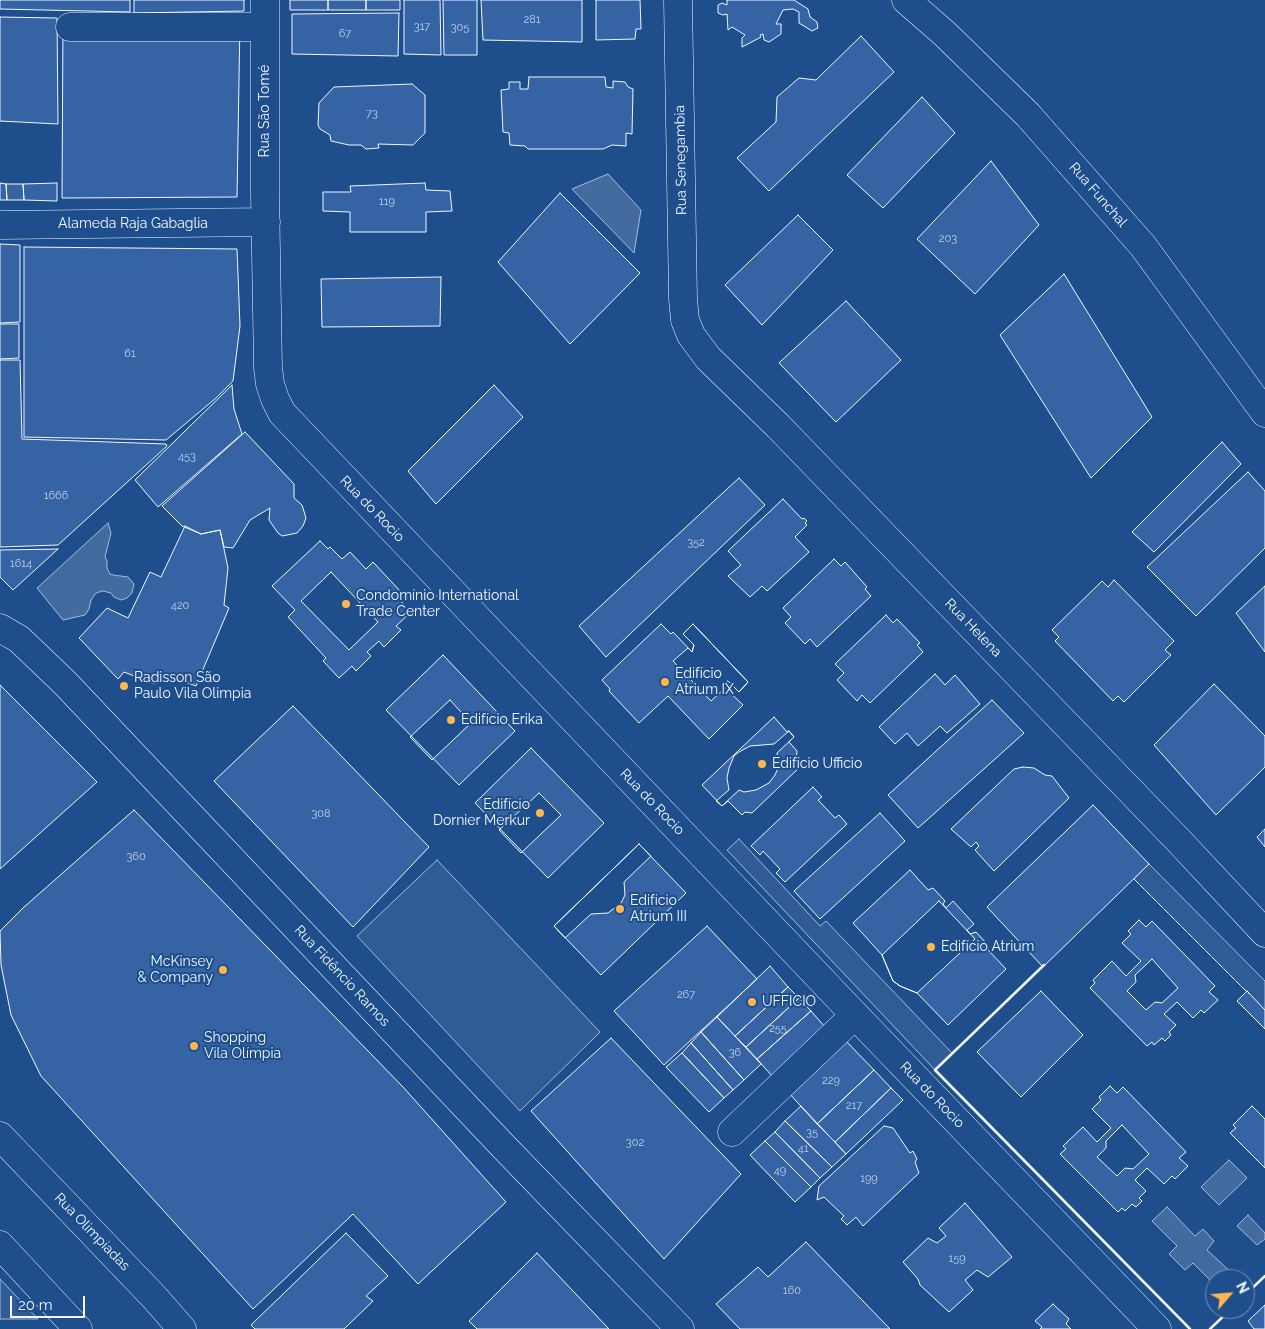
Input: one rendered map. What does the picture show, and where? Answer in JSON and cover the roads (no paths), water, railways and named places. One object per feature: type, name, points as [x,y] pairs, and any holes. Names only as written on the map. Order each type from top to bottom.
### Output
[{"type":"street","name":"Rua São Tomé","points":[[265,0],[266,222]]},
{"type":"street","name":"Rua Senegambia","points":[[678,0],[683,299],[685,320]]},
{"type":"street","name":"Rua Funchal","points":[[906,0],[945,34],[1028,115],[1143,246],[1265,413]]},
{"type":"street","points":[[70,27],[265,27]]},
{"type":"street","name":"Alameda Raja Gabaglia","points":[[0,225],[266,222]]},
{"type":"street","name":"Rua do Rocio","points":[[266,222],[268,368],[270,384],[282,414],[1157,1329]]},
{"type":"street","name":"Rua Helena","points":[[685,320],[691,335],[708,358],[778,426],[1179,841],[1265,933]]},
{"type":"street","name":"Rua Fidêncio Ramos","points":[[0,628],[20,639],[65,683],[503,1146],[680,1329]]},
{"type":"street","points":[[732,1132],[855,1015]]},
{"type":"street","name":"Rua Olimpíadas","points":[[0,1136],[155,1298],[182,1329]]},
{"type":"street","points":[[0,1245],[78,1329]]},
{"type":"place","name":"Condomínio International Trade Center","points":[[346,604]]},
{"type":"place","name":"Edifício Atrium IX","points":[[665,682]]},
{"type":"place","name":"Radisson São Paulo Vila Olimpia","points":[[124,686]]},
{"type":"place","name":"Edifício Erika","points":[[451,720]]},
{"type":"place","name":"Edifício Ufficio","points":[[762,764]]},
{"type":"place","name":"Edifício Dornier Merkur","points":[[540,813]]},
{"type":"place","name":"Edifício Atrium III","points":[[620,909]]},
{"type":"place","name":"Edifício Atrium","points":[[931,947]]},
{"type":"place","name":"McKinsey & Company","points":[[223,970]]},
{"type":"place","name":"UFFICIO","points":[[752,1002]]},
{"type":"place","name":"Shopping Vila Olímpia","points":[[194,1046]]}]
